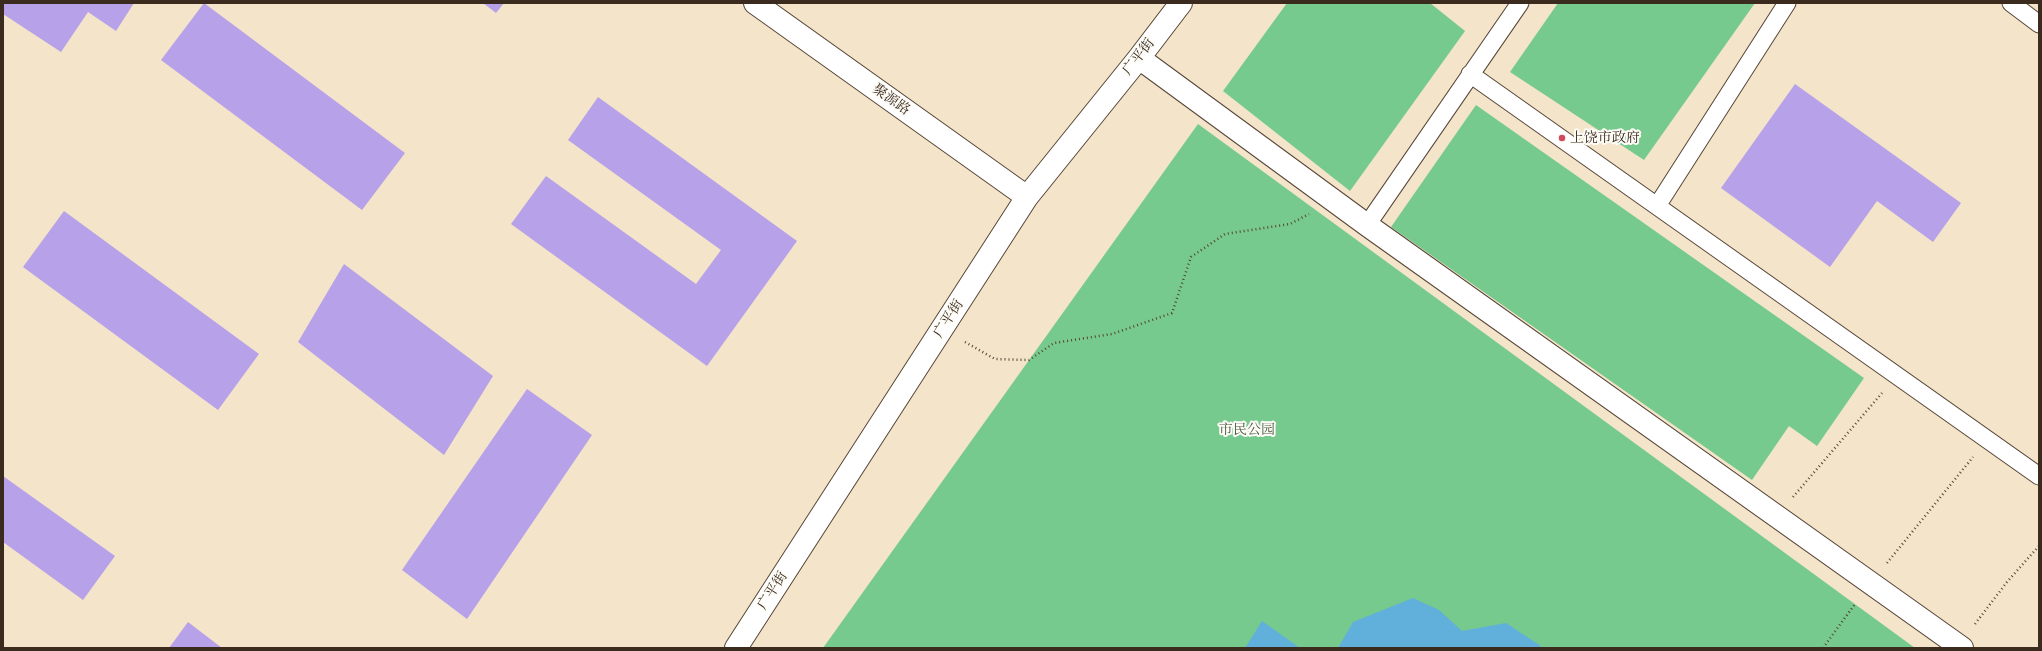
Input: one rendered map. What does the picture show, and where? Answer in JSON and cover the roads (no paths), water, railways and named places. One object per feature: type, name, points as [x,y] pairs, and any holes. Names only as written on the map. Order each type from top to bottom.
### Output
[{"type":"street","name":"聚源路","points":[[755,3],[1027,197]]},
{"type":"street","name":"广平街","points":[[736,648],[1027,197],[1139,58],[1181,3]]},
{"type":"street","points":[[1139,58],[1367,225],[1960,647]]},
{"type":"lane","points":[[1367,225],[1520,3]]},
{"type":"lane","points":[[1657,206],[1787,3]]},
{"type":"lane","points":[[2011,3],[2039,24]]},
{"type":"lane","points":[[1470,74],[2039,476]]},
{"type":"water","points":[[1413,598],[1439,610],[1462,631],[1506,623],[1541,646],[1539,648],[1338,648],[1353,622]]},
{"type":"water","points":[[1262,621],[1300,648],[1245,648]]},
{"type":"place","name":"上饶市政府","points":[[1562,138]]},
{"type":"park label","name":"市民公园","points":[[1247,430]]}]
